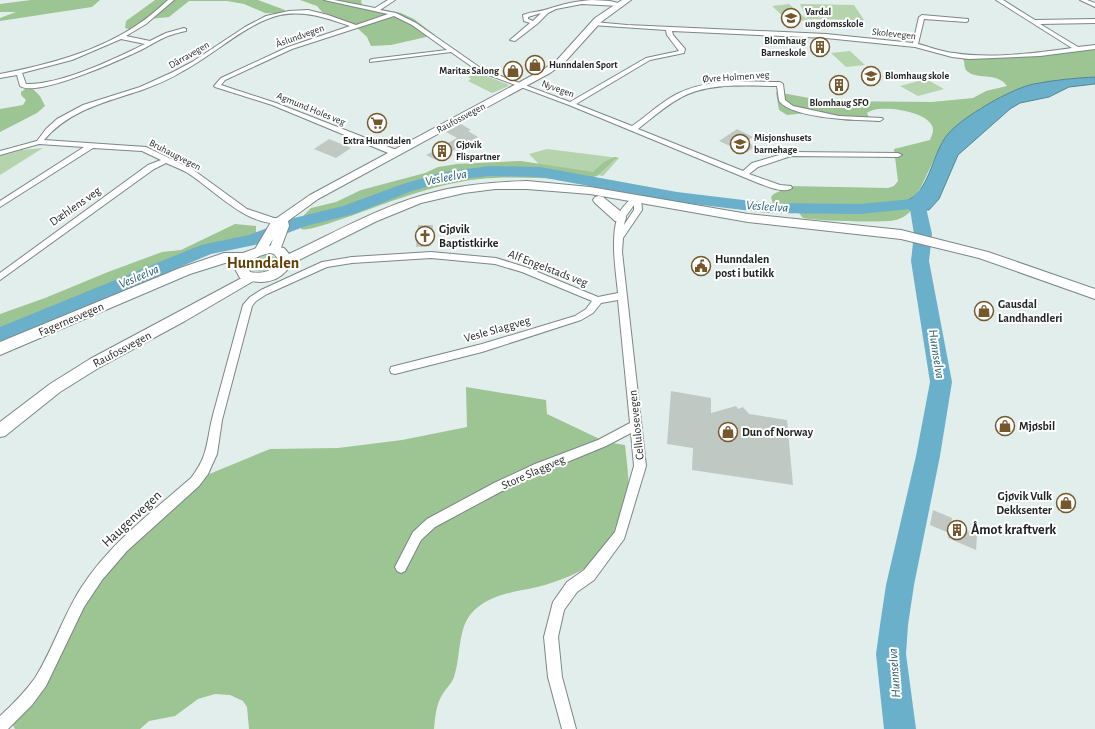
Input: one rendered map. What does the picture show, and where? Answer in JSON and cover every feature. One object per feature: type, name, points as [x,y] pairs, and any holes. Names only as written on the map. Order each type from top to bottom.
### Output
[{"type":"main road","name":"Raufossvegen","points":[[260,251],[268,234],[275,225],[314,197],[521,86],[560,62],[594,24],[623,2]]},
{"type":"main road","points":[[509,185],[599,200],[635,204]]},
{"type":"main road","points":[[245,269],[260,251],[280,254],[319,244],[378,216],[424,198],[462,189],[509,185],[560,186],[635,204],[735,224],[781,226],[806,224],[900,234],[952,246],[1073,285],[1095,294]]},
{"type":"main road","points":[[599,200],[620,218]]},
{"type":"main road","points":[[280,254],[283,226],[282,220]]},
{"type":"main road","name":"Fagernesvegen","points":[[0,349],[185,271],[209,263],[231,264],[245,269],[262,278],[273,274],[283,267],[280,254]]},
{"type":"main road","name":"Raufossvegen","points":[[0,431],[55,388],[95,363],[180,318],[212,298],[245,269]]},
{"type":"main road","points":[[1073,285],[1095,289]]},
{"type":"street","points":[[0,76],[68,59],[120,37],[145,22],[171,0]]},
{"type":"street","name":"Nyvegen","points":[[327,0],[394,14],[414,24],[480,70],[571,104],[744,174],[779,187],[788,188]]},
{"type":"street","points":[[376,10],[392,0]]},
{"type":"street","points":[[999,0],[1076,49]]},
{"type":"street","points":[[1083,0],[1095,5]]},
{"type":"street","points":[[535,23],[526,20],[525,16],[534,12],[547,11],[566,3],[582,1],[623,2]]},
{"type":"street","points":[[512,40],[523,34],[547,11]]},
{"type":"street","name":"Dårravegen","points":[[39,142],[56,123],[71,113],[92,104],[156,83],[178,72],[258,23],[273,16],[291,12],[314,12],[354,26]]},
{"type":"street","name":"Åslundvegen","points":[[217,86],[223,78],[308,41],[394,14]]},
{"type":"street","points":[[915,45],[922,17],[966,20]]},
{"type":"street","points":[[1033,22],[1095,21]]},
{"type":"street","name":"Skolevegen","points":[[594,24],[826,36],[915,45],[952,55],[969,57],[1040,54],[1095,47]]},
{"type":"street","points":[[571,104],[648,58],[682,52],[682,49],[670,34],[669,29]]},
{"type":"street","points":[[19,72],[23,86],[34,86],[93,69],[168,34],[184,30]]},
{"type":"street","points":[[120,37],[151,43]]},
{"type":"street","points":[[372,61],[450,50]]},
{"type":"street","name":"Øvre Holmen veg","points":[[633,129],[679,96],[699,89],[730,85],[780,84],[779,97],[784,105],[791,108],[839,118],[880,118]]},
{"type":"street","name":"Agmund Holes veg","points":[[217,86],[274,104],[396,153]]},
{"type":"street","name":"Bruhaugvegen","points":[[0,153],[39,142],[143,149],[189,171],[244,211],[273,221],[282,220]]},
{"type":"street","points":[[0,205],[92,145]]},
{"type":"street","points":[[744,174],[755,165],[790,154],[898,155]]},
{"type":"street","name":"Dæhlens veg","points":[[0,277],[151,167],[167,160]]},
{"type":"street","points":[[620,218],[635,204]]},
{"type":"street","name":"Cellulosevegen","points":[[621,236],[635,204]]},
{"type":"street","name":"Cellulosevegen","points":[[569,729],[555,677],[551,637],[558,607],[572,587],[589,575],[620,535],[640,466],[618,259],[621,236],[620,218]]},
{"type":"street","name":"Alf Engelstads veg","points":[[240,340],[245,313],[253,299],[305,272],[326,264],[352,260],[431,255],[496,261],[525,270],[597,300],[622,296]]},
{"type":"street","name":"Vesle Slaggveg","points":[[395,370],[482,348],[578,318],[590,311],[595,306],[597,300]]},
{"type":"street","name":"Haugenvegen","points":[[0,726],[26,702],[40,683],[83,597],[116,553],[139,530],[194,482],[204,470],[211,454],[217,420],[240,340]]},
{"type":"street","name":"Store Slaggveg","points":[[401,566],[417,536],[430,523],[498,487],[539,468],[602,443],[636,425]]},
{"type":"green space","points":[[31,0],[100,0],[92,7],[0,21],[0,18],[16,12],[0,12],[0,4]]},
{"type":"green space","points":[[155,0],[258,0],[285,10],[284,14],[265,13],[244,4],[227,1],[189,1],[169,17],[149,19],[129,29],[125,28],[126,21]]},
{"type":"green space","points":[[300,0],[361,0],[362,5],[401,13],[414,19],[435,35],[391,45],[371,46],[367,37],[355,26],[322,12],[317,6]]},
{"type":"green space","points":[[789,4],[808,20],[789,22],[772,6]]},
{"type":"green space","points":[[800,4],[854,5],[864,20],[807,19]]},
{"type":"green space","points":[[1095,46],[1095,77],[1049,82],[980,108],[938,151],[921,187],[915,195],[909,200],[898,202],[911,210],[903,217],[889,221],[810,219],[803,218],[795,208],[773,204],[771,197],[788,186],[888,188],[894,186],[898,181],[894,149],[930,140],[933,131],[931,124],[925,118],[916,114],[893,109],[873,110],[867,113],[870,120],[848,121],[807,113],[787,115],[779,110],[776,92],[826,101],[932,102],[973,98],[986,91],[1007,86],[1003,81],[998,79],[970,73],[965,69],[963,59]]},
{"type":"green space","points":[[850,51],[865,65],[846,67],[831,53]]},
{"type":"green space","points":[[478,73],[509,86],[492,93],[468,81],[471,79],[468,77]]},
{"type":"green space","points":[[926,79],[944,89],[918,96],[900,86]]},
{"type":"green space","points":[[32,88],[40,96],[45,106],[37,113],[0,132],[0,109],[23,105],[26,100],[21,95],[21,92],[25,89]]},
{"type":"green space","points":[[43,148],[0,175],[0,156],[22,150]]},
{"type":"green space","points":[[547,149],[619,158],[603,176],[541,166],[529,154]]},
{"type":"green space","points":[[615,157],[619,158],[615,159],[597,176],[587,179],[507,177],[459,182],[418,192],[317,227],[301,229],[304,215],[311,208],[336,202],[361,190],[425,173],[438,167],[457,164],[521,161],[593,172],[604,162]]},
{"type":"green space","points":[[235,224],[256,226],[256,234],[253,237],[225,242],[112,283],[54,308],[37,321],[27,332],[0,342],[0,314],[162,252],[181,250]]},
{"type":"green space","points":[[265,254],[275,257],[276,261],[272,267],[260,271],[253,270],[251,266],[252,261]]},
{"type":"green space","points":[[466,387],[546,400],[547,414],[606,442],[625,445],[629,495],[625,516],[618,532],[609,548],[600,558],[570,576],[537,587],[499,596],[485,602],[471,614],[466,621],[463,630],[454,677],[438,704],[434,729],[249,729],[247,707],[243,701],[230,695],[215,694],[198,699],[175,716],[149,721],[140,729],[15,729],[11,721],[86,588],[190,482],[270,449],[338,448],[402,440],[467,427]]},
{"type":"water","points":[[1095,77],[1095,84],[1069,87],[1049,97],[1020,103],[1010,109],[958,155],[939,199],[929,210],[911,210],[898,202],[909,200],[917,194],[927,178],[943,141],[948,134],[964,120],[988,104],[1013,91],[1034,84],[1057,80]]},
{"type":"building","points":[[461,124],[471,130],[468,131],[478,137],[436,160],[426,155],[457,138],[446,132]]},
{"type":"building","points":[[737,129],[753,137],[746,141],[755,147],[745,153],[719,141]]},
{"type":"building","points":[[329,139],[351,148],[336,158],[314,149]]},
{"type":"building","name":"Gjøvik Baptistkirke","points":[[418,225],[433,225],[431,246],[416,247]]},
{"type":"building","name":"Dun of Norway","points":[[671,391],[711,398],[711,413],[736,406],[738,409],[743,407],[749,414],[787,420],[793,485],[692,470],[693,448],[667,444]]},
{"type":"building","name":"Åmot kraftverk","points":[[933,510],[952,518],[951,524],[977,535],[976,550],[948,538],[949,533],[930,525]]},
{"type":"waterway","name":"Vesleelva","points":[[0,335],[207,249],[253,240],[300,222],[348,210],[406,188],[449,175],[490,171],[540,172],[677,197],[769,208],[860,209],[917,203]]},
{"type":"waterway","name":"Hunnselva","points":[[917,203],[925,192]]},
{"type":"waterway","name":"Hunnselva","points":[[900,729],[891,654],[894,625],[900,585],[928,456],[941,382],[920,261],[923,234],[917,203]]},
{"type":"place","name":"Vardal ungdomsskole","points":[[791,18]]},
{"type":"place","name":"Blomhaug Barneskole","points":[[820,47]]},
{"type":"place","name":"Hunndalen Sport","points":[[535,65]]},
{"type":"place","name":"Maritas Salong","points":[[513,71]]},
{"type":"place","name":"Blomhaug skole","points":[[871,76]]},
{"type":"place","name":"Blomhaug SFO","points":[[839,85]]},
{"type":"place","name":"Extra Hunndalen","points":[[377,123]]},
{"type":"place","name":"Misjonshusets barnehage","points":[[740,144]]},
{"type":"place","name":"Gjøvik Flispartner","points":[[442,151]]},
{"type":"place","name":"Gjøvik Baptistkirke","points":[[425,236]]},
{"type":"place","name":"Hunndalen post i butikk","points":[[701,266]]},
{"type":"place","name":"Gausdal Landhandleri","points":[[984,311]]},
{"type":"place","name":"Mjøsbil","points":[[1005,426]]},
{"type":"place","name":"Dun of Norway","points":[[728,432]]},
{"type":"place","name":"Gjøvik Vulk Dekksenter","points":[[1066,503]]},
{"type":"place","name":"Åmot kraftverk","points":[[957,530]]},
{"type":"district","name":"Hunndalen","points":[[263,263]]}]
